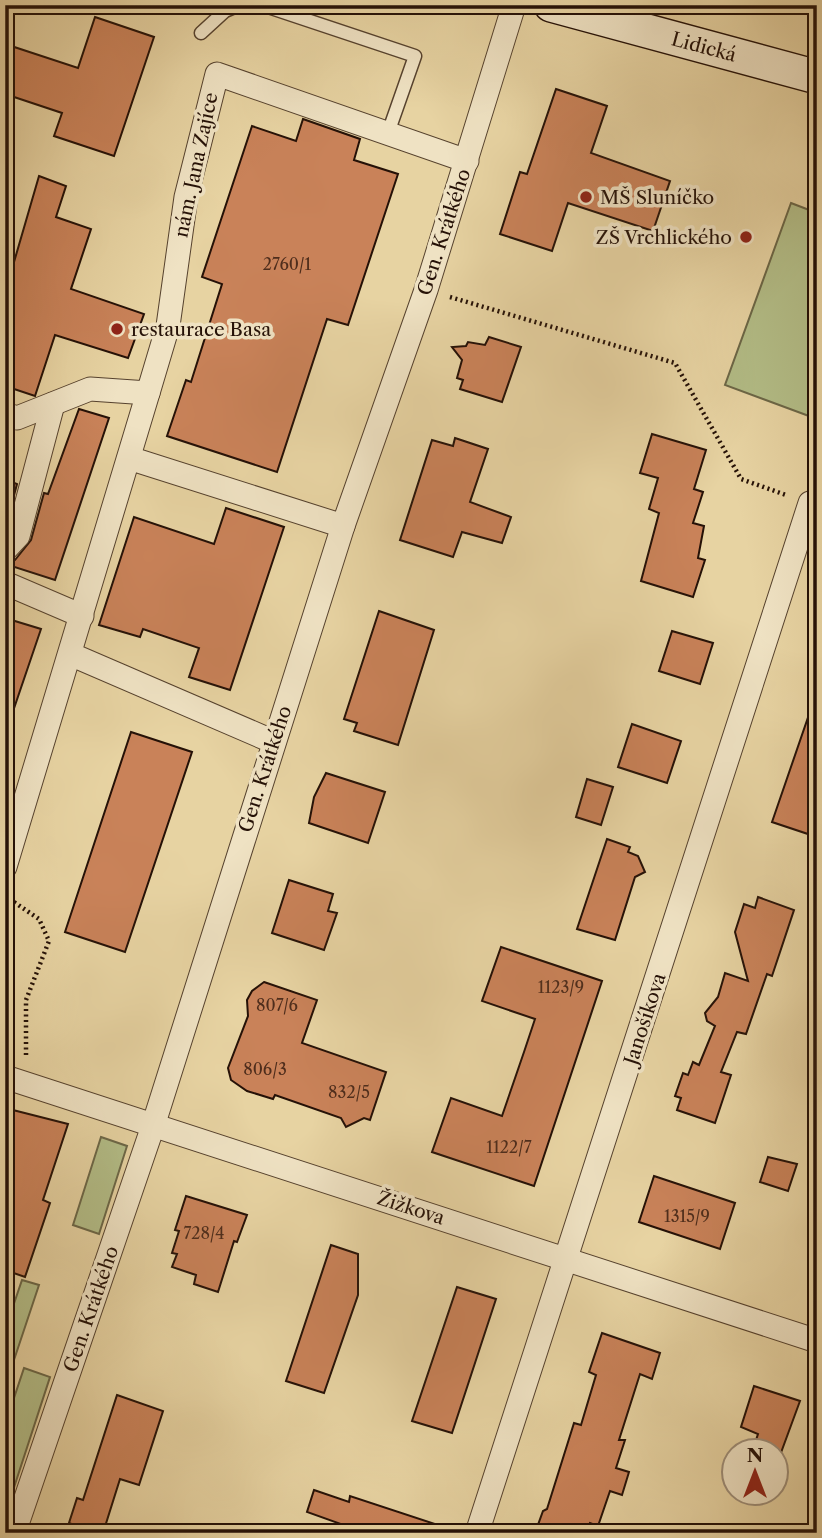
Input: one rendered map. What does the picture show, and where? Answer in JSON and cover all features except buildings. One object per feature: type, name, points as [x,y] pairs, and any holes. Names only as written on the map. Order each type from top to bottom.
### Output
[{"type":"main road","name":"Lidická","points":[[551,5],[817,77]]},
{"type":"street","name":"Gen. Krátkého","points":[[14,1533],[153,1126],[343,526],[426,290],[514,5]]},
{"type":"street","name":"nám. Jana Zajíce","points":[[5,867],[168,326],[186,197],[217,74],[467,161]]},
{"type":"street","points":[[5,414],[18,418],[90,389],[148,393]]},
{"type":"street","points":[[5,550],[18,536],[53,404]]},
{"type":"street","points":[[129,458],[343,526]]},
{"type":"street","name":"Janošíkova","points":[[477,1533],[810,503]]},
{"type":"street","points":[[5,583],[82,616]]},
{"type":"street","points":[[70,654],[274,742]]},
{"type":"street","name":"Žižkova","points":[[5,1077],[817,1341]]},
{"type":"lane","points":[[201,33],[225,11],[239,5]]},
{"type":"lane","points":[[262,5],[415,56],[388,133]]},
{"type":"path","points":[[426,290],[675,363],[741,479],[810,503]]},
{"type":"path","points":[[5,896],[39,919],[49,941],[26,1000],[26,1057]]},
{"type":"green space","points":[[791,203],[817,213],[817,419],[725,385]]},
{"type":"green space","points":[[101,1137],[127,1146],[99,1234],[73,1225]]},
{"type":"green space","points":[[22,1280],[39,1285],[14,1360],[5,1356],[5,1330]]},
{"type":"green space","points":[[24,1368],[50,1377],[5,1515],[5,1425]]},
{"type":"place","name":"MŠ Sluníčko","points":[[586,197]]},
{"type":"place","name":"ZŠ Vrchlického","points":[[746,237]]},
{"type":"place","name":"restaurace Basa","points":[[117,329]]}]
